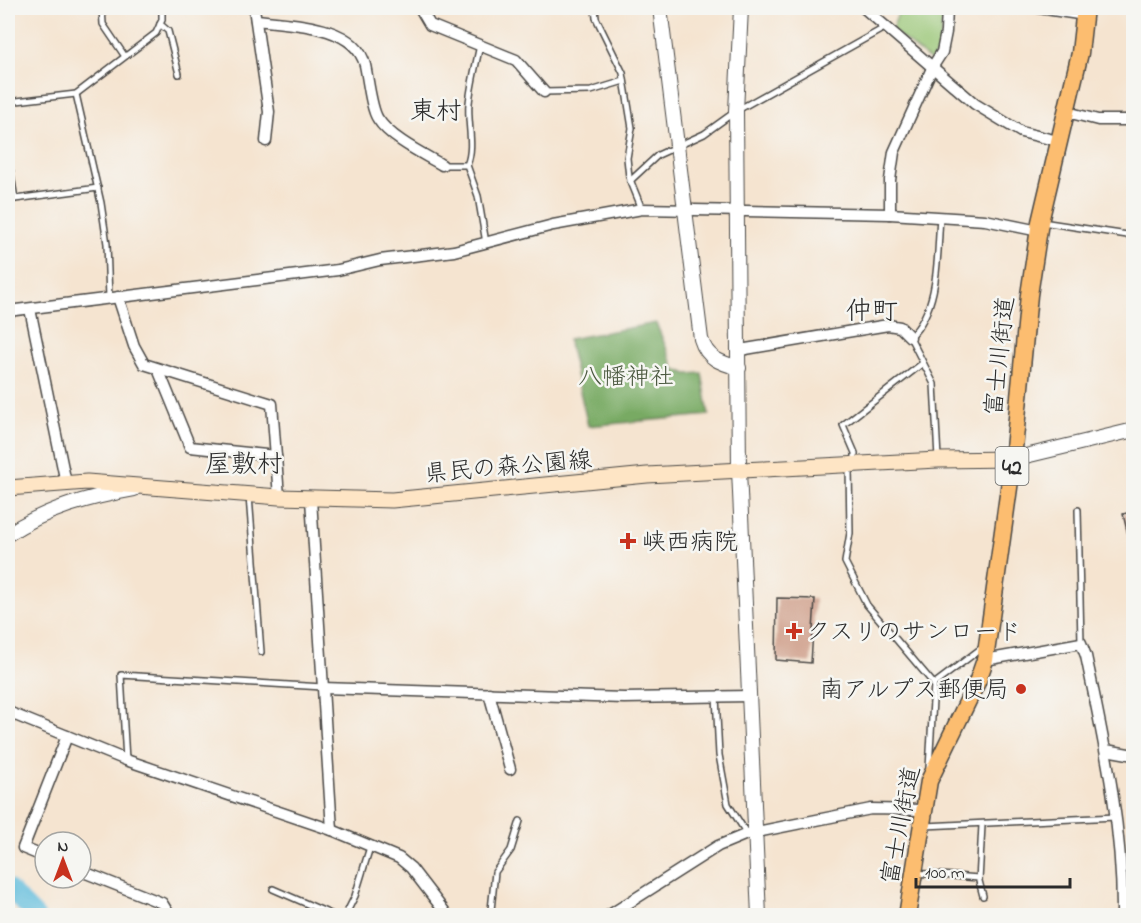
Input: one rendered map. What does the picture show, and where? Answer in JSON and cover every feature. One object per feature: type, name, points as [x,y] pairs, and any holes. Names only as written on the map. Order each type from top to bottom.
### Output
[{"type":"main road","name":"富士川街道","points":[[907,915],[929,782],[978,680],[986,652],[1013,459],[1029,295],[1040,226],[1058,141],[1067,112],[1085,11]]},
{"type":"main road","name":"県民の森公園線","points":[[8,488],[66,483],[153,486],[310,499],[392,500],[647,475],[938,460],[1013,459]]},
{"type":"street","points":[[254,8],[269,112],[267,141]]},
{"type":"street","points":[[420,8],[430,24],[516,60],[544,92]]},
{"type":"street","points":[[660,8],[683,209],[704,349],[719,362],[739,368]]},
{"type":"street","points":[[741,8],[736,111],[740,350],[739,470],[750,696],[752,834],[759,915]]},
{"type":"street","points":[[864,8],[975,104],[1021,132],[1058,141]]},
{"type":"street","points":[[890,214],[890,180],[894,152],[933,66],[942,52],[947,8]]},
{"type":"street","points":[[1039,8],[1085,11]]},
{"type":"street","points":[[256,20],[318,27],[349,41],[363,57],[377,119],[410,147],[442,165]]},
{"type":"street","points":[[1067,112],[1098,120],[1134,120]]},
{"type":"street","points":[[8,311],[338,270],[380,260],[454,251],[553,225],[642,209],[890,214],[1040,226]]},
{"type":"street","points":[[114,298],[144,364],[272,404],[279,497]]},
{"type":"street","points":[[30,309],[66,483]]},
{"type":"street","points":[[740,350],[888,325],[900,327],[910,337]]},
{"type":"street","points":[[158,369],[190,447],[276,456]]},
{"type":"street","points":[[1013,459],[1134,430]]},
{"type":"street","points":[[8,534],[73,502],[153,486]]},
{"type":"street","points":[[310,499],[332,830]]},
{"type":"street","points":[[986,652],[1081,643],[1106,750],[1126,909]]},
{"type":"street","points":[[323,687],[624,698],[750,696]]},
{"type":"street","points":[[489,693],[510,770]]},
{"type":"street","points":[[8,712],[126,760],[332,830],[399,858],[411,868],[448,915]]},
{"type":"street","points":[[33,852],[23,848],[67,736]]},
{"type":"street","points":[[1106,750],[1134,755]]},
{"type":"street","points":[[608,915],[717,846],[752,834],[871,809],[922,818]]},
{"type":"street","points":[[93,876],[162,903],[170,915]]},
{"type":"lane","points":[[102,8],[103,24],[124,55]]},
{"type":"lane","points":[[8,102],[76,94],[124,55],[156,33],[162,8]]},
{"type":"lane","points":[[595,8],[596,18],[624,81],[632,128],[627,158],[630,181],[642,209]]},
{"type":"lane","points":[[160,24],[168,31],[179,74]]},
{"type":"lane","points":[[630,181],[658,155],[704,134],[736,111],[886,27]]},
{"type":"lane","points":[[480,45],[469,102],[468,128],[471,154],[467,165],[478,196],[486,243]]},
{"type":"lane","points":[[544,92],[591,91],[624,81]]},
{"type":"lane","points":[[76,94],[98,188],[114,298]]},
{"type":"lane","points":[[8,157],[15,200]]},
{"type":"lane","points":[[442,165],[467,165]]},
{"type":"lane","points":[[8,202],[98,188]]},
{"type":"lane","points":[[938,460],[934,384],[910,337],[926,314],[934,283],[940,217]]},
{"type":"lane","points":[[1040,226],[1134,236]]},
{"type":"lane","points":[[923,363],[843,424],[855,453],[852,464],[850,533],[844,561],[867,605],[934,684],[929,782]]},
{"type":"lane","points":[[249,495],[261,652]]},
{"type":"lane","points":[[1078,510],[1081,643]]},
{"type":"lane","points":[[934,684],[986,652]]},
{"type":"lane","points":[[126,760],[121,675],[323,687]]},
{"type":"lane","points":[[716,696],[720,755],[728,804],[752,834]]},
{"type":"lane","points":[[922,818],[982,825],[1116,817]]},
{"type":"lane","points":[[488,915],[491,910],[495,872],[511,849],[520,821]]},
{"type":"lane","points":[[982,825],[979,878],[983,896]]},
{"type":"lane","points":[[345,915],[355,896],[370,846]]},
{"type":"lane","points":[[914,873],[979,878]]},
{"type":"lane","points":[[273,889],[335,915]]},
{"type":"green space","points":[[900,8],[944,8],[939,50],[931,61],[892,30]]},
{"type":"green space","name":"八幡神社","points":[[656,323],[675,369],[687,374],[702,373],[709,415],[588,426],[568,339]]},
{"type":"building","points":[[1134,511],[1134,543],[1130,543],[1123,514]]},
{"type":"building","points":[[777,598],[815,599],[811,663],[776,660]]},
{"type":"waterway","points":[[8,888],[36,916]]},
{"type":"place","name":"峡西病院","points":[[628,541]]},
{"type":"place","name":"クスリのサンロード","points":[[794,631]]},
{"type":"place","name":"南アルプス郵便局","points":[[1021,689]]},
{"type":"district","name":"東村","points":[[436,110]]},
{"type":"district","name":"仲町","points":[[872,310]]},
{"type":"district","name":"屋敷村","points":[[244,463]]}]
